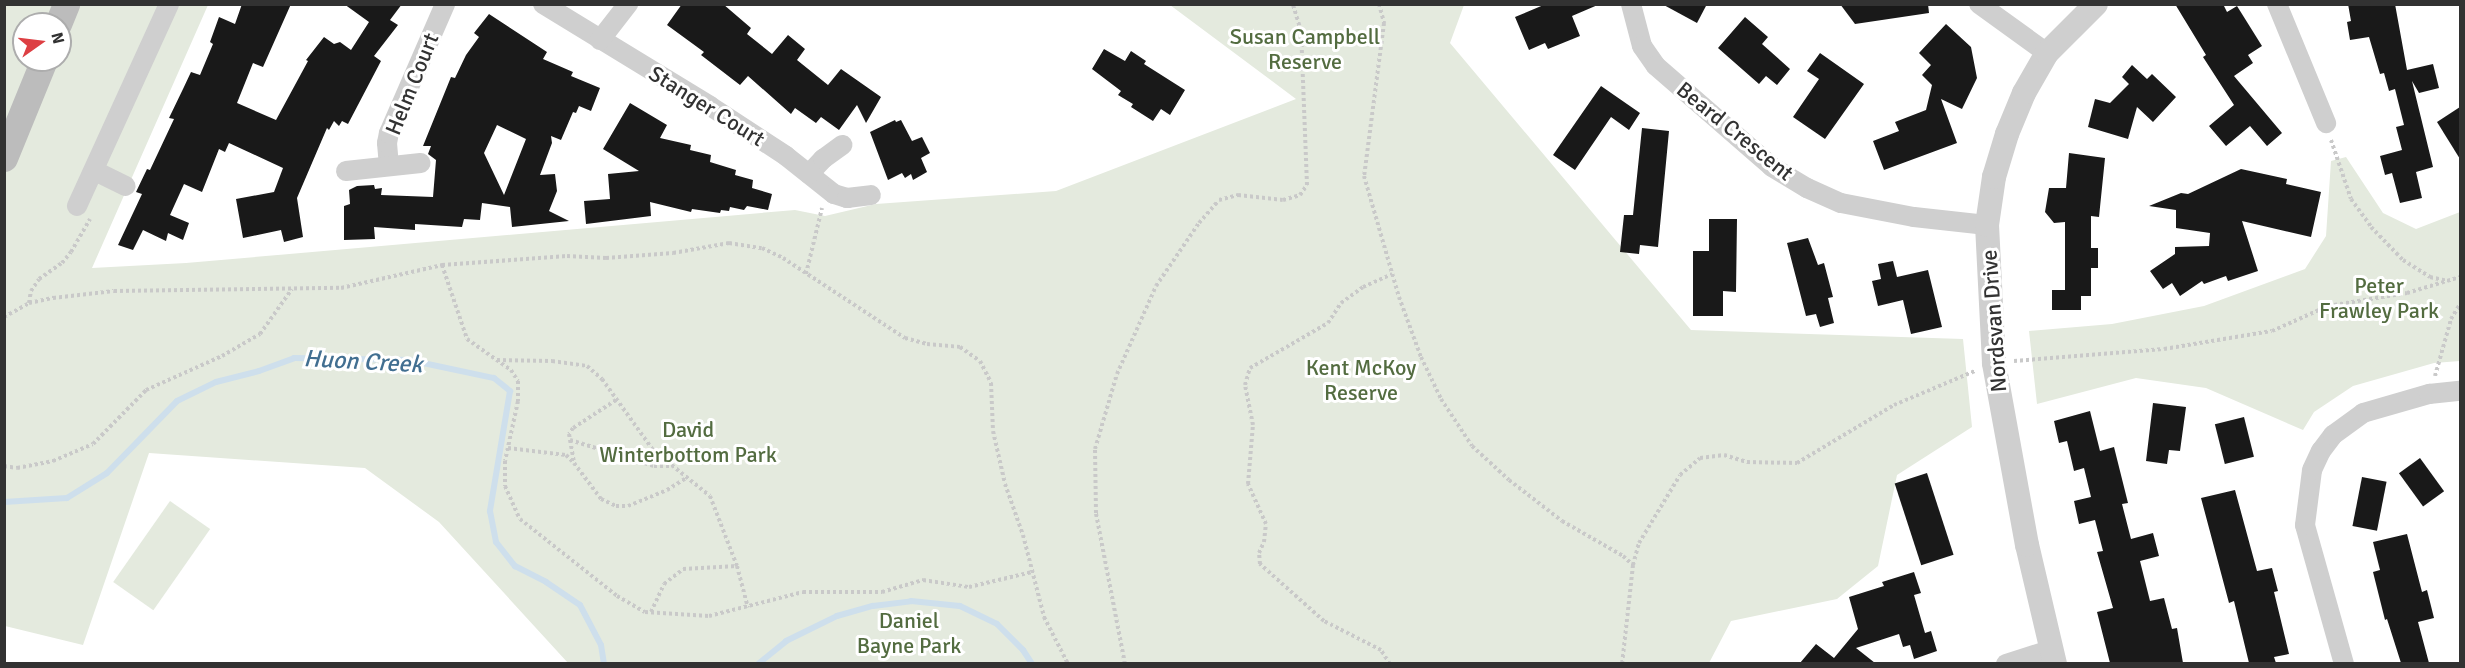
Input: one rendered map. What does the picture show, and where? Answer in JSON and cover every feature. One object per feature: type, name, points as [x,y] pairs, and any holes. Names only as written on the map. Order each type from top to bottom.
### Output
[{"type":"main road","points":[[4,158],[39,72]]},
{"type":"street","points":[[77,206],[110,178],[169,4]]},
{"type":"street","name":"Helm Court","points":[[389,166],[387,143],[389,133],[445,4]]},
{"type":"street","name":"Stanger Court","points":[[543,4],[710,106],[809,174],[826,189],[847,198],[871,195]]},
{"type":"street","points":[[600,40],[628,4]]},
{"type":"street","name":"Beard Crescent","points":[[1631,4],[1642,46],[1656,66],[1781,172],[1807,188],[1841,203],[1914,217],[1987,225]]},
{"type":"street","points":[[1979,4],[2047,53]]},
{"type":"street","name":"Nordsvan Drive","points":[[2053,657],[2005,434],[1994,363],[1987,225],[1994,177],[2007,134],[2024,93],[2047,53],[2096,4]]},
{"type":"street","points":[[2277,4],[2326,123]]},
{"type":"street","points":[[809,174],[823,159],[842,145]]},
{"type":"street","name":"Helm Court","points":[[346,171],[421,163]]},
{"type":"street","points":[[2344,663],[2305,525],[2312,470],[2333,435],[2363,413],[2429,394],[2460,391]]},
{"type":"street","points":[[2006,663],[2053,657]]},
{"type":"path","points":[[1125,663],[1096,513],[1095,449],[1116,374],[1156,286],[1199,223],[1219,200],[1238,195],[1283,200],[1300,195],[1307,185],[1301,31],[1293,4]]},
{"type":"path","points":[[1379,4],[1384,23],[1364,176],[1392,274],[1421,357],[1441,399],[1472,446],[1509,480],[1562,521],[1623,556],[1632,566]]},
{"type":"path","points":[[2326,123],[2351,199],[2371,226],[2403,260],[2430,277],[2449,282]]},
{"type":"path","points":[[29,303],[31,291],[39,279],[62,263],[81,238],[110,178]]},
{"type":"path","points":[[806,274],[826,189]]},
{"type":"path","points":[[4,317],[29,303],[114,291],[341,288],[442,265],[567,256],[606,258],[673,253],[713,244],[740,243],[773,253],[905,338],[927,344],[960,347],[980,361],[991,383],[993,431],[1005,484],[1044,617],[1068,663]]},
{"type":"path","points":[[442,265],[467,339],[511,370],[518,381],[518,400],[508,448],[505,486],[520,519],[617,596],[651,612],[709,616],[748,608],[803,592],[882,592],[922,580],[969,587],[990,584],[1014,575],[1032,572]]},
{"type":"path","points":[[1390,663],[1381,650],[1324,621],[1260,564],[1259,553],[1264,542],[1266,524],[1248,484],[1252,426],[1245,385],[1250,368],[1328,323],[1341,303],[1363,287],[1392,274]]},
{"type":"path","points":[[1622,663],[1632,566],[1639,543],[1680,475],[1700,458],[1724,454],[1747,462],[1797,463],[1894,405],[1994,363],[2164,349],[2272,330],[2328,306],[2407,292],[2460,278]]},
{"type":"path","points":[[4,466],[17,468],[53,461],[93,444],[146,390],[222,356],[260,334],[292,288]]},
{"type":"path","points":[[2429,394],[2451,319],[2460,304]]},
{"type":"path","points":[[496,360],[552,361],[587,366],[602,379],[653,450],[710,496],[737,566],[748,608]]},
{"type":"path","points":[[574,463],[570,440],[573,428],[616,400]]},
{"type":"path","points":[[570,440],[654,466],[670,466]]},
{"type":"path","points":[[508,448],[566,455],[601,499],[616,506],[628,507],[686,478]]},
{"type":"path","points":[[651,612],[664,584],[683,569],[737,566]]},
{"type":"green space","points":[[5,5],[208,5],[92,268],[186,263],[795,210],[825,216],[876,204],[1056,191],[1296,99],[1170,5],[1464,5],[1450,43],[1691,330],[1963,339],[1972,427],[1897,475],[1878,566],[1837,599],[1731,621],[1709,663],[568,663],[439,522],[365,468],[149,453],[83,645],[5,626]]},
{"type":"green space","name":"Peter Frawley Park","points":[[2346,157],[2383,213],[2416,229],[2460,212],[2460,361],[2434,363],[2353,386],[2314,412],[2303,430],[2206,388],[2136,378],[2037,404],[2029,331],[2112,324],[2204,306],[2305,269],[2326,236],[2331,161]]},
{"type":"green space","points":[[170,501],[210,529],[153,610],[113,582]]},
{"type":"building","points":[[242,4],[291,4],[263,67],[253,63],[237,103],[276,120],[308,61],[306,60],[324,37],[334,44],[340,42],[351,50],[369,22],[344,4],[402,4],[390,20],[398,25],[374,56],[381,61],[348,124],[342,121],[339,126],[334,121],[329,130],[327,128],[297,198],[303,237],[284,242],[281,230],[243,238],[236,199],[274,192],[283,168],[229,143],[225,152],[219,149],[202,192],[184,184],[170,215],[189,223],[183,240],[168,233],[166,241],[143,230],[133,250],[118,245],[142,194],[136,192],[147,169],[150,170],[174,119],[169,118],[191,72],[200,75],[213,44],[210,42],[219,17],[235,24]]},
{"type":"building","points":[[682,4],[723,4],[751,28],[747,34],[772,54],[788,35],[805,49],[797,60],[828,85],[841,69],[881,97],[866,123],[857,105],[839,130],[821,117],[816,123],[795,108],[791,114],[748,76],[740,85],[701,55],[704,52],[667,25]]},
{"type":"building","points":[[1546,4],[1600,4],[1572,16],[1580,36],[1548,49],[1545,43],[1529,50],[1515,17]]},
{"type":"building","points":[[1662,4],[1707,4],[1697,23]]},
{"type":"building","points":[[1840,4],[1928,4],[1929,13],[1855,24]]},
{"type":"building","points":[[2175,4],[2223,4],[2227,12],[2237,6],[2262,46],[2248,55],[2253,63],[2234,76],[2282,133],[2267,146],[2250,126],[2226,146],[2209,126],[2234,105],[2203,57],[2206,55]]},
{"type":"building","points":[[2348,4],[2395,4],[2407,70],[2433,64],[2439,88],[2419,93],[2412,81],[2433,167],[2416,172],[2422,198],[2400,203],[2392,173],[2385,175],[2380,156],[2402,150],[2396,127],[2404,125],[2395,89],[2389,91],[2384,73],[2380,74],[2369,37],[2350,40],[2347,22],[2351,21]]},
{"type":"building","points":[[489,14],[547,52],[543,59],[573,72],[571,76],[600,88],[591,111],[579,106],[576,113],[573,112],[561,140],[551,136],[552,143],[540,175],[555,174],[557,191],[549,211],[569,221],[512,227],[510,207],[482,203],[480,220],[464,219],[462,227],[415,224],[415,230],[374,227],[375,239],[344,240],[344,206],[350,204],[349,190],[357,186],[374,185],[375,189],[382,188],[381,195],[433,197],[436,160],[428,154],[431,146],[423,146],[451,77],[455,78],[466,55],[479,37],[474,33]],"holes":[[[497,125],[526,139],[504,195],[484,153]]]},
{"type":"building","points":[[1745,17],[1768,37],[1762,44],[1790,69],[1777,85],[1766,76],[1759,84],[1718,48]]},
{"type":"building","points":[[1946,24],[1971,47],[1977,78],[1962,109],[1941,99],[1957,143],[1884,170],[1873,141],[1899,131],[1895,122],[1926,110],[1932,85],[1922,75],[1931,65],[1919,53]]},
{"type":"building","points":[[1104,49],[1125,61],[1131,51],[1146,61],[1144,64],[1185,90],[1170,115],[1161,109],[1153,121],[1131,107],[1133,104],[1118,95],[1121,91],[1092,69]]},
{"type":"building","points":[[1820,53],[1864,84],[1825,139],[1793,117],[1819,79],[1807,71]]},
{"type":"building","points":[[2132,65],[2147,79],[2152,74],[2176,97],[2153,122],[2137,107],[2128,139],[2088,127],[2095,99],[2110,103],[2129,84],[2122,77]]},
{"type":"building","points":[[1601,86],[1640,113],[1629,130],[1611,117],[1575,170],[1553,155]]},
{"type":"building","points":[[630,103],[667,125],[660,138],[691,145],[690,150],[711,155],[710,162],[736,170],[735,175],[753,180],[752,188],[772,194],[768,210],[747,206],[744,210],[730,207],[729,211],[721,210],[720,213],[692,209],[691,212],[650,202],[651,216],[586,224],[584,201],[610,199],[608,174],[639,171],[603,149]]},
{"type":"building","points":[[2460,107],[2460,159],[2437,122]]},
{"type":"building","points":[[895,120],[896,122],[901,120],[912,141],[922,137],[930,153],[921,158],[927,172],[913,180],[911,174],[905,178],[902,173],[888,180],[870,132]]},
{"type":"building","points":[[1642,128],[1669,131],[1658,247],[1640,245],[1639,254],[1620,252],[1624,215],[1633,215]]},
{"type":"building","points":[[2069,153],[2105,158],[2099,217],[2091,216],[2091,248],[2098,248],[2098,268],[2091,268],[2091,296],[2081,296],[2081,310],[2052,310],[2052,290],[2065,290],[2065,222],[2054,223],[2045,212],[2049,188],[2066,188]]},
{"type":"building","points":[[2241,169],[2287,179],[2286,184],[2321,192],[2311,237],[2242,221],[2258,271],[2228,281],[2226,276],[2204,284],[2202,281],[2180,296],[2172,283],[2163,289],[2150,271],[2175,254],[2175,247],[2209,246],[2210,233],[2176,228],[2176,210],[2149,206],[2181,193],[2188,194]]},
{"type":"building","points":[[1709,219],[1737,219],[1736,292],[1723,291],[1723,316],[1693,316],[1693,251],[1709,251]]},
{"type":"building","points":[[1808,238],[1818,265],[1824,263],[1833,297],[1828,298],[1834,323],[1820,327],[1816,314],[1806,316],[1787,243]]},
{"type":"building","points":[[1893,261],[1897,277],[1928,270],[1942,327],[1911,334],[1903,300],[1878,306],[1872,281],[1881,279],[1878,264]]},
{"type":"building","points":[[2153,403],[2186,407],[2180,451],[2169,450],[2167,464],[2146,461]]},
{"type":"building","points":[[2090,411],[2100,451],[2114,447],[2128,503],[2122,504],[2131,539],[2153,533],[2159,556],[2140,561],[2150,601],[2164,598],[2172,629],[2177,628],[2183,663],[2110,663],[2097,612],[2113,608],[2097,552],[2103,551],[2095,520],[2079,524],[2074,501],[2091,497],[2084,468],[2074,471],[2067,441],[2059,443],[2054,421]]},
{"type":"building","points":[[2244,417],[2254,457],[2225,464],[2215,424]]},
{"type":"building","points":[[2420,458],[2444,491],[2423,506],[2399,473]]},
{"type":"building","points":[[1927,473],[1954,555],[1921,565],[1895,484]]},
{"type":"building","points":[[2362,477],[2387,482],[2377,531],[2352,526]]},
{"type":"building","points":[[2235,490],[2257,571],[2272,568],[2278,591],[2274,592],[2289,654],[2274,657],[2276,663],[2249,663],[2234,601],[2229,603],[2201,498]]},
{"type":"building","points":[[2407,534],[2422,592],[2427,590],[2434,618],[2418,622],[2429,663],[2401,663],[2387,619],[2385,620],[2373,572],[2380,570],[2373,542]]},
{"type":"building","points":[[1914,572],[1921,593],[1914,595],[1925,633],[1931,631],[1937,651],[1914,659],[1910,645],[1903,647],[1899,634],[1856,648],[1875,663],[1800,663],[1816,644],[1834,658],[1858,629],[1849,597],[1884,586],[1882,582]]},
{"type":"waterway","name":"Huon Creek","points":[[4,502],[67,498],[107,473],[177,401],[216,382],[259,371],[294,358],[409,360],[494,378],[510,391],[490,511],[496,542],[515,566],[546,582],[580,605],[601,645],[604,664]]},
{"type":"waterway","name":"Huon Creek","points":[[758,664],[786,641],[837,616],[873,606],[911,601],[960,606],[997,624],[1023,650],[1032,664]]},
{"type":"park label","name":"Susan Campbell Reserve","points":[[1305,48]]},
{"type":"park label","name":"Kent McKoy Reserve","points":[[1361,380]]},
{"type":"park label","name":"David Winterbottom Park","points":[[688,442]]},
{"type":"park label","name":"Daniel Bayne Park","points":[[909,632]]}]
